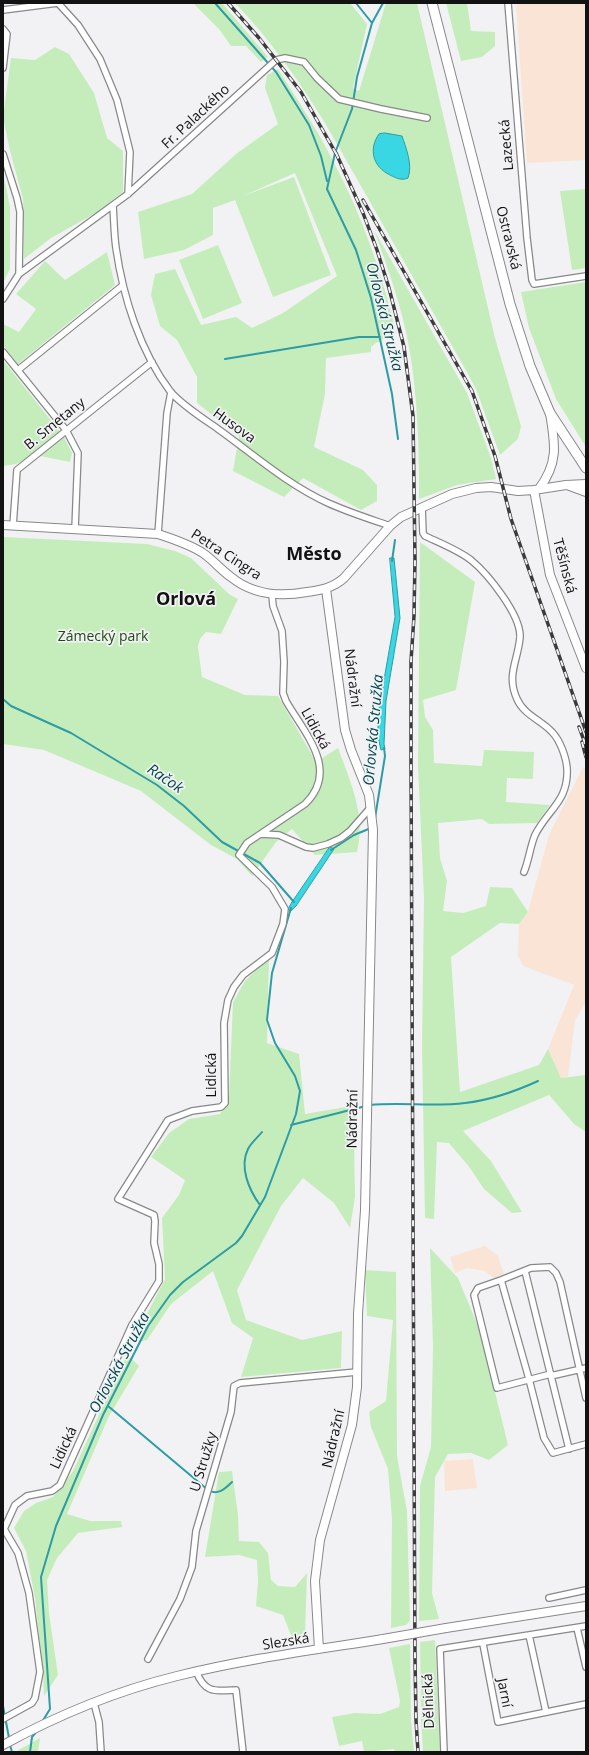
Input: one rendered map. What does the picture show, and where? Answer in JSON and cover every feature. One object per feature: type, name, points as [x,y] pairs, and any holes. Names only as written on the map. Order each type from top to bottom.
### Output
[{"type":"main road","name":"Ostravská","points":[[432,3],[516,323],[530,366],[550,413],[586,468]]},
{"type":"street","points":[[3,10],[58,3],[78,25],[100,59],[117,100],[130,152],[128,194]]},
{"type":"street","name":"Lazecká","points":[[508,3],[527,238],[532,280],[534,284],[586,276]]},
{"type":"street","points":[[3,29],[7,34],[3,68]]},
{"type":"street","name":"Fr. Palackého","points":[[3,299],[19,274],[128,194],[276,60],[286,58],[304,62],[317,78],[339,99],[427,118]]},
{"type":"street","points":[[3,154],[20,212],[19,274]]},
{"type":"street","name":"Husova","points":[[113,206],[115,247],[122,286],[138,331],[152,362],[171,392],[196,413],[279,474],[305,490],[328,503],[390,526]]},
{"type":"street","points":[[18,370],[122,286]]},
{"type":"street","points":[[3,352],[66,430],[78,453],[75,529]]},
{"type":"street","name":"B. Smetany","points":[[13,526],[17,470],[152,362]]},
{"type":"street","points":[[158,534],[167,413],[171,392]]},
{"type":"street","points":[[537,490],[549,475],[553,462],[553,437],[550,413]]},
{"type":"street","name":"Petra Cingra","points":[[3,525],[158,534],[176,539],[203,553],[231,577],[246,587],[272,595],[297,594],[326,589],[335,585],[344,578],[390,526],[401,517],[452,494],[476,488],[491,487],[518,491],[586,484]]},
{"type":"street","name":"Petra Cingra","points":[[566,485],[586,492]]},
{"type":"street","name":"Těšínská","points":[[537,490],[550,575],[586,668]]},
{"type":"street","points":[[422,507],[423,533],[425,536],[470,560],[504,598],[519,623],[519,645],[512,668],[511,678],[513,687],[518,700],[525,710],[531,717],[552,732],[557,739],[567,767],[564,793],[535,835],[524,872]]},
{"type":"street","name":"Nádražní","points":[[320,1649],[315,1587],[317,1555],[352,1425],[357,1387],[358,1314],[365,1189],[373,857],[371,806],[369,795],[347,739],[326,589]]},
{"type":"street","name":"Lidická","points":[[3,1719],[32,1703],[35,1698],[40,1672],[28,1593],[18,1553],[4,1528],[15,1504],[27,1496],[52,1491],[60,1485],[132,1325],[159,1281],[159,1264],[154,1243],[154,1215],[118,1199],[168,1120],[192,1111],[221,1107],[225,1103],[224,1023],[228,1000],[234,987],[243,975],[272,953],[283,924],[285,909],[272,887],[239,855],[248,843],[305,804],[313,797],[318,786],[320,764],[316,752],[286,701],[283,693],[284,662],[282,632],[273,606],[272,595]]},
{"type":"street","points":[[261,834],[279,835],[306,847],[313,848],[328,844],[341,838],[350,831],[371,806]]},
{"type":"street","points":[[586,1368],[578,1370],[555,1376],[552,1375],[529,1379],[497,1388],[474,1295],[478,1288],[528,1269],[550,1267],[556,1273],[560,1282],[578,1370],[586,1398]]},
{"type":"street","points":[[528,1269],[569,1449]]},
{"type":"street","points":[[501,1280],[544,1438],[553,1453],[586,1444]]},
{"type":"street","name":"U Stružky","points":[[148,1659],[180,1599],[192,1567],[196,1531],[231,1412],[234,1386],[240,1384],[357,1372]]},
{"type":"street","points":[[549,1598],[586,1590]]},
{"type":"street","name":"Slezská","points":[[3,1745],[54,1719],[94,1703],[152,1683],[196,1671],[446,1628],[586,1606]]},
{"type":"street","points":[[483,1644],[586,1626]]},
{"type":"street","points":[[577,1628],[586,1667]]},
{"type":"street","points":[[529,1636],[546,1712]]},
{"type":"street","name":"Dělnická","points":[[444,1752],[440,1649],[483,1644]]},
{"type":"street","name":"Jarní","points":[[483,1644],[498,1722],[586,1704]]},
{"type":"street","points":[[196,1671],[202,1684],[208,1689],[216,1691],[236,1690],[243,1752]]},
{"type":"street","points":[[94,1703],[99,1722],[101,1752]]},
{"type":"shaded area","points":[[516,3],[586,3],[586,160],[527,163]]},
{"type":"shaded area","points":[[583,767],[586,769],[586,1002],[575,1020],[568,1077],[561,1078],[548,1049],[574,985],[523,966],[518,956],[519,924],[528,912],[549,835]]},
{"type":"shaded area","points":[[485,1246],[498,1256],[505,1278],[496,1280],[485,1271],[467,1268],[455,1273],[450,1257]]},
{"type":"shaded area","points":[[473,1459],[477,1488],[445,1491],[444,1461]]},
{"type":"green space","points":[[193,3],[222,3],[268,57],[261,62],[246,46],[231,46],[219,29]]},
{"type":"green space","points":[[235,3],[350,3],[367,24],[353,88],[359,91],[386,3],[417,3],[495,338],[521,426],[518,439],[500,455],[476,389],[325,123],[283,61]],"holes":[[[373,155],[402,180],[392,177],[384,172],[378,165]]]},
{"type":"green space","points":[[446,3],[467,3],[471,31],[495,32],[495,46],[482,57],[461,61]]},
{"type":"green space","points":[[55,47],[69,54],[94,93],[107,138],[123,151],[123,192],[94,214],[51,238],[24,259],[23,199],[10,151],[3,117],[11,58],[35,60]]},
{"type":"green space","points":[[278,69],[320,137],[353,202],[378,266],[396,333],[376,343],[371,347],[371,352],[326,358],[325,394],[314,447],[363,470],[377,485],[377,501],[361,510],[303,478],[284,497],[233,471],[239,436],[197,403],[197,377],[177,340],[160,326],[151,295],[155,274],[175,269],[201,325],[236,317],[252,328],[283,313],[337,276],[295,173],[243,196],[294,177],[331,275],[273,297],[235,200],[213,208],[213,235],[184,250],[144,259],[138,212],[192,194],[236,154],[278,124],[265,88],[267,75]]},
{"type":"green space","points":[[3,172],[10,207],[10,269],[3,283]]},
{"type":"green space","points":[[586,189],[586,268],[572,270],[560,191]]},
{"type":"green space","points":[[374,230],[467,393],[491,458],[496,479],[457,485],[419,499],[417,423],[409,347],[399,303]]},
{"type":"green space","points":[[218,245],[242,303],[203,319],[179,260]]},
{"type":"green space","points":[[107,252],[115,285],[18,364],[3,345],[3,324],[19,332],[36,309],[16,294],[45,261],[65,280]]},
{"type":"green space","points":[[586,282],[586,447],[556,399],[529,328],[521,292]]},
{"type":"green space","points":[[3,360],[64,437],[72,453],[70,462],[35,455],[16,464],[3,466]]},
{"type":"green space","name":"Zámecký park","points":[[3,537],[147,544],[175,551],[191,558],[229,594],[238,599],[221,634],[206,632],[200,639],[198,647],[202,677],[245,695],[278,696],[316,762],[338,748],[356,799],[360,825],[357,852],[315,855],[292,829],[276,842],[252,876],[237,859],[211,845],[141,791],[44,750],[3,744]]},
{"type":"green space","points":[[420,542],[475,582],[456,690],[423,700],[425,717],[433,730],[434,763],[482,766],[484,750],[534,752],[533,779],[507,778],[506,802],[550,805],[537,823],[489,824],[482,819],[438,823],[440,858],[447,881],[443,911],[463,913],[486,906],[490,887],[512,888],[528,912],[519,924],[500,923],[451,957],[460,1092],[539,1065],[548,1049],[561,1078],[586,1075],[586,1132],[574,1124],[549,1095],[463,1131],[491,1161],[522,1212],[512,1213],[484,1189],[470,1168],[449,1143],[437,1142],[434,1219],[425,1218],[422,1046],[424,898],[418,766]]},
{"type":"green space","points":[[269,957],[267,1043],[299,1054],[305,1114],[357,1105],[354,1137],[355,1197],[350,1228],[334,1203],[303,1178],[281,1206],[237,1290],[246,1320],[302,1340],[342,1331],[341,1368],[241,1377],[253,1338],[232,1323],[213,1271],[171,1304],[147,1340],[132,1343],[165,1279],[162,1218],[179,1195],[185,1180],[151,1157],[169,1133],[189,1119],[220,1114],[229,1097],[233,1002],[245,981]]},
{"type":"green space","points":[[430,1248],[458,1278],[480,1331],[508,1445],[489,1460],[471,1453],[448,1454],[435,1477],[432,1593],[439,1619],[419,1621],[420,1486],[431,1447],[433,1346]]},
{"type":"green space","points":[[365,1270],[396,1272],[397,1456],[407,1511],[410,1621],[406,1625],[391,1628],[392,1519],[388,1469],[371,1427],[369,1412],[386,1401],[393,1320],[367,1316]]},
{"type":"green space","points":[[127,1354],[139,1366],[109,1416],[67,1514],[90,1521],[121,1521],[122,1527],[78,1533],[57,1558],[47,1580],[49,1613],[58,1675],[44,1696],[35,1598],[26,1551],[14,1528],[24,1511],[36,1503],[53,1497],[73,1471]]},
{"type":"green space","points":[[232,1471],[238,1515],[239,1541],[259,1542],[268,1553],[271,1580],[278,1586],[295,1587],[307,1573],[305,1635],[294,1643],[283,1615],[256,1606],[258,1581],[257,1560],[239,1555],[205,1557],[219,1472]]},
{"type":"green space","points":[[435,1640],[440,1752],[423,1752],[420,1642]]},
{"type":"green space","points":[[410,1644],[411,1720],[414,1752],[395,1752],[394,1749],[364,1752],[362,1741],[339,1746],[332,1717],[355,1713],[380,1714],[399,1707],[400,1701],[389,1648]]},
{"type":"green space","points":[[40,1738],[38,1752],[15,1752]]},
{"type":"water","points":[[385,133],[402,136],[407,151],[410,168],[408,178],[396,178],[384,172],[376,162],[373,151],[374,146],[379,134]]},
{"type":"water","points":[[390,558],[394,558],[400,618],[386,701],[385,749],[381,750],[378,737],[378,714],[395,617]]},
{"type":"water","points":[[330,847],[334,849],[296,906],[291,911],[288,909],[292,902]]},
{"type":"waterway","points":[[215,3],[276,72],[309,125],[321,156],[327,181]]},
{"type":"waterway","name":"Orlovská Stružka","points":[[356,3],[372,23],[357,77],[352,109],[335,153],[327,189],[356,250],[371,298],[392,394],[398,439]]},
{"type":"waterway","points":[[372,23],[383,3]]},
{"type":"waterway","points":[[225,359],[359,337],[380,337]]},
{"type":"waterway","name":"Orlovská Stružka","points":[[392,561],[395,540]]},
{"type":"waterway","name":"Račok","points":[[3,699],[11,706],[71,733],[157,785],[184,806],[222,842],[260,863],[294,902]]},
{"type":"waterway","name":"Orlovská Stružka","points":[[375,818],[385,756],[384,748]]},
{"type":"waterway","name":"Orlovská Stružka","points":[[331,850],[354,835],[371,828]]},
{"type":"waterway","name":"Orlovská Stružka","points":[[42,1722],[50,1709],[41,1577],[56,1526],[103,1415],[148,1326],[170,1295],[183,1282],[236,1243],[242,1236],[265,1197],[296,1114],[300,1091],[295,1076],[275,1043],[267,1020],[272,973],[291,908]]},
{"type":"waterway","points":[[370,1105],[441,1105],[475,1102],[502,1095],[538,1081]]},
{"type":"waterway","points":[[291,1125],[366,1106]]},
{"type":"waterway","points":[[260,1205],[246,1178],[245,1156],[248,1149],[262,1132]]},
{"type":"waterway","points":[[108,1406],[211,1492],[218,1492],[232,1482]]},
{"type":"waterway","points":[[3,1706],[9,1738]]},
{"type":"waterway","name":"Orlovská Stružka","points":[[30,1752],[32,1737],[37,1731]]},
{"type":"waterway","points":[[10,1745],[12,1752]]},
{"type":"railway","points":[[228,3],[259,38],[301,92],[338,157]]},
{"type":"railway","points":[[336,153],[363,213],[389,288],[404,347],[413,416],[415,560],[414,616],[411,661],[411,766],[415,1658],[418,1752]]},
{"type":"railway","points":[[363,200],[472,391],[495,456],[511,519],[586,732]]},
{"type":"railway","points":[[579,727],[586,746]]},
{"type":"railway","points":[[582,742],[586,757]]},
{"type":"district","name":"Město","points":[[314,555]]},
{"type":"district","name":"Orlová","points":[[186,600]]}]
